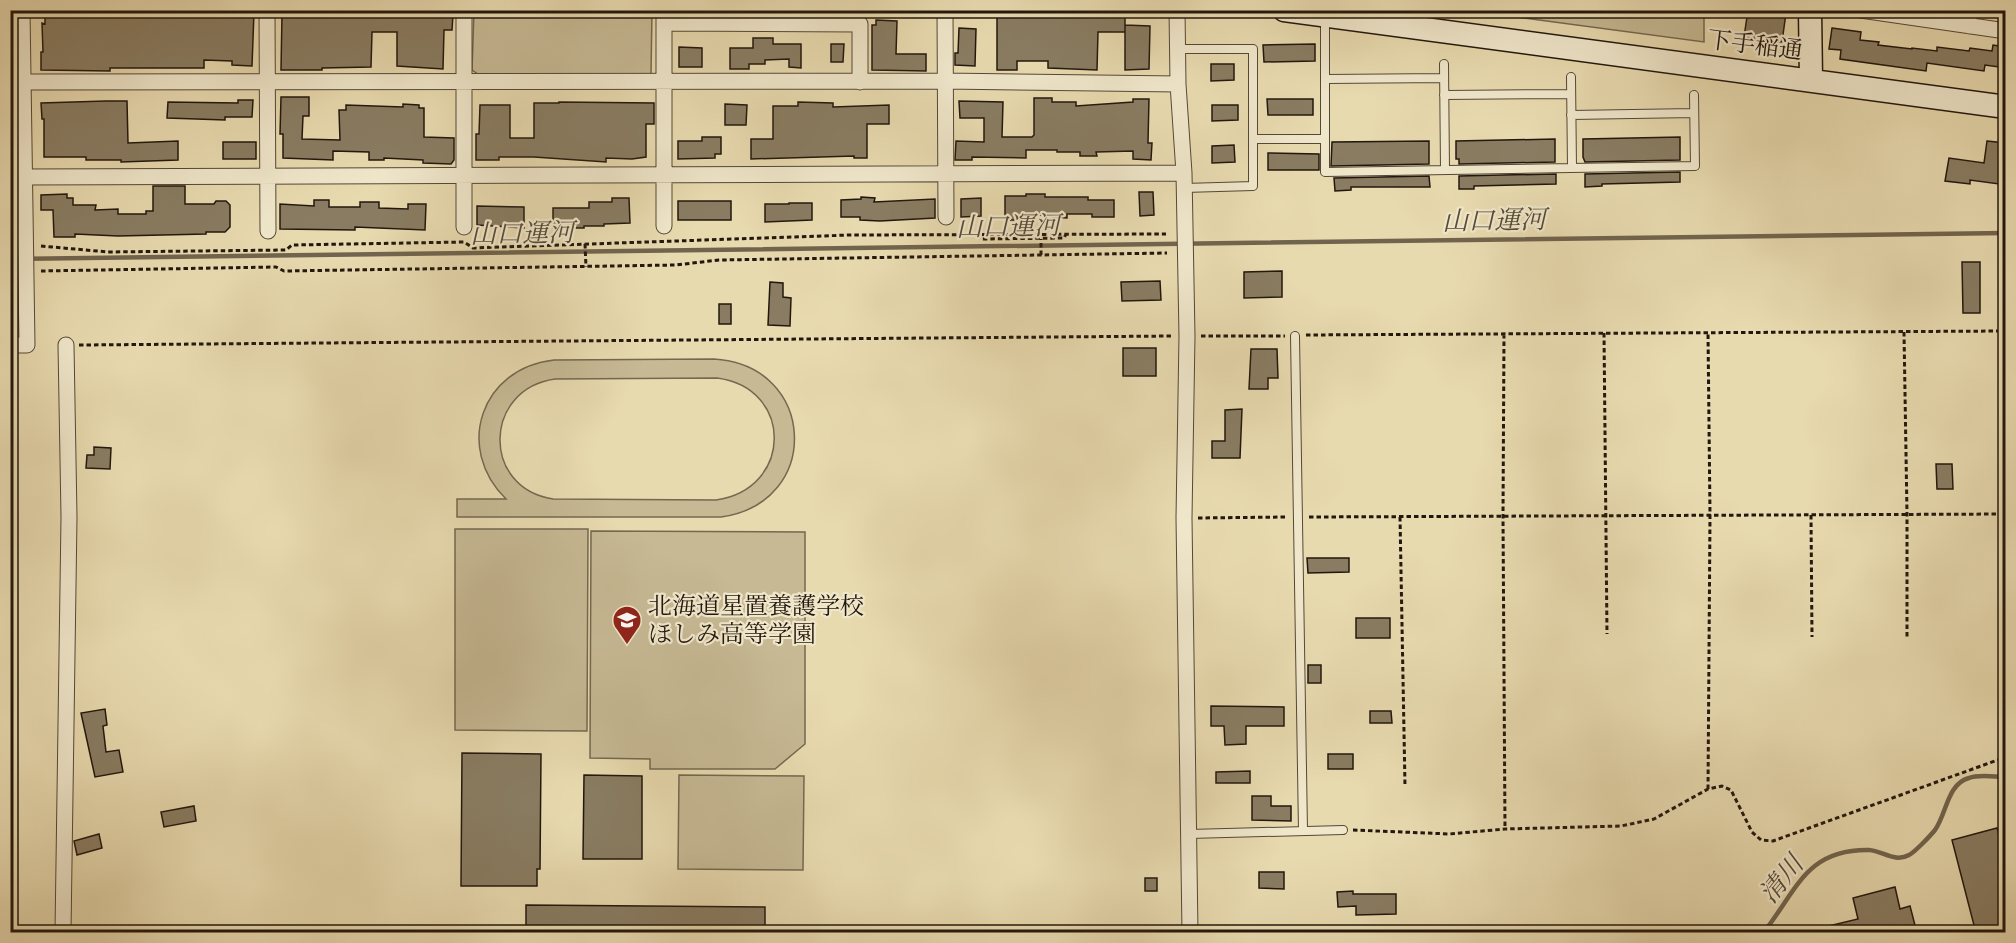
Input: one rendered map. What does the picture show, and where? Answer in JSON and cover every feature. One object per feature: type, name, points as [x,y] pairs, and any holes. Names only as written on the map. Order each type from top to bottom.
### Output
[{"type":"street","points":[[10,345],[27,345],[27,287],[34,246],[18,203],[25,177],[22,10]]},
{"type":"street","points":[[267,10],[268,231]]},
{"type":"street","points":[[464,10],[464,227]]},
{"type":"street","points":[[945,10],[946,217]]},
{"type":"street","points":[[1177,10],[1186,255],[1184,518],[1190,933]]},
{"type":"street","name":"下手稲通","points":[[1284,10],[2006,107]]},
{"type":"street","points":[[1810,10],[1811,80]]},
{"type":"street","points":[[1861,10],[1969,18],[2006,31]]},
{"type":"street","points":[[664,226],[664,17],[860,24],[860,82]]},
{"type":"street","points":[[23,82],[945,81],[1178,84]]},
{"type":"street","points":[[25,177],[945,174],[1184,180]]},
{"type":"street","points":[[63,933],[69,517],[66,345]]},
{"type":"lane","points":[[1325,16],[1325,171],[1695,166],[1694,95]]},
{"type":"lane","points":[[1178,49],[1253,49],[1253,186],[1184,180]]},
{"type":"lane","points":[[1444,64],[1445,170]]},
{"type":"lane","points":[[1571,77],[1572,168]]},
{"type":"lane","points":[[1325,79],[1444,78]]},
{"type":"lane","points":[[1444,95],[1571,94]]},
{"type":"lane","points":[[1571,115],[1694,113]]},
{"type":"lane","points":[[1253,139],[1325,139]]},
{"type":"lane","points":[[1295,336],[1303,831]]},
{"type":"lane","points":[[1189,834],[1343,830]]},
{"type":"path","points":[[977,235],[981,239],[1064,238],[1066,234]]},
{"type":"path","points":[[34,246],[108,252],[286,250],[292,245],[453,242],[464,242],[473,248],[850,235],[1166,234]]},
{"type":"path","points":[[1041,238],[1041,255]]},
{"type":"path","points":[[585,244],[586,265]]},
{"type":"path","points":[[41,271],[276,267],[284,271],[586,265],[676,266],[719,260],[1167,253]]},
{"type":"path","points":[[66,345],[2006,331]]},
{"type":"path","points":[[1904,332],[1907,637]]},
{"type":"path","points":[[1604,333],[1607,634]]},
{"type":"path","points":[[1708,333],[1710,515],[1708,789]]},
{"type":"path","points":[[1504,334],[1505,829]]},
{"type":"path","points":[[1184,518],[2006,514]]},
{"type":"path","points":[[1811,515],[1812,637]]},
{"type":"path","points":[[1400,517],[1405,786]]},
{"type":"path","points":[[1343,830],[1449,834],[1505,829],[1622,826],[1654,819],[1708,789],[1722,786],[1731,790],[1752,832],[1761,840],[1773,841],[2006,757]]},
{"type":"shaded area","points":[[474,11],[652,11],[651,74],[481,76],[472,70]]},
{"type":"shaded area","points":[[1472,11],[1704,11],[1704,42]]},
{"type":"shaded area","points":[[714,359],[748,367],[773,384],[788,408],[794,435],[791,462],[777,487],[754,506],[721,517],[457,517],[457,499],[506,499],[490,479],[481,457],[479,435],[483,413],[493,394],[508,378],[529,366],[554,360]],"holes":[[[717,378],[742,386],[760,400],[771,418],[774,439],[770,459],[759,478],[741,492],[716,500],[553,499],[529,491],[513,477],[503,459],[500,439],[504,418],[514,400],[531,387],[555,379]]]},
{"type":"shaded area","points":[[455,529],[588,529],[587,731],[455,730]]},
{"type":"shaded area","points":[[591,531],[805,532],[805,744],[775,769],[650,769],[650,759],[590,758]]},
{"type":"shaded area","points":[[679,775],[804,776],[803,870],[678,869]]},
{"type":"building","points":[[73,10],[140,14],[140,12],[163,12],[163,17],[197,17],[197,14],[254,12],[252,66],[232,65],[232,61],[204,60],[204,68],[110,68],[110,71],[41,70],[42,23],[45,24],[45,15],[73,14]]},
{"type":"building","points":[[317,10],[337,10],[337,14],[371,15],[371,12],[450,10],[450,14],[453,14],[452,30],[444,30],[443,69],[397,66],[397,32],[372,32],[371,67],[281,70],[282,14],[317,14]]},
{"type":"building","points":[[1019,10],[1057,10],[1057,13],[1072,15],[1125,15],[1125,32],[1098,32],[1097,70],[1048,68],[1048,61],[1017,61],[1017,70],[997,70],[997,14],[1019,14]]},
{"type":"building","points":[[1748,10],[1786,13],[1782,42],[1744,37]]},
{"type":"building","points":[[876,20],[897,21],[896,54],[926,54],[926,71],[872,70],[872,25],[876,25]]},
{"type":"building","points":[[1125,25],[1150,26],[1149,69],[1125,70]]},
{"type":"building","points":[[959,28],[976,29],[975,66],[955,65]]},
{"type":"building","points":[[1832,28],[1861,32],[1860,40],[1879,42],[1878,45],[1912,49],[1937,51],[1937,47],[1992,51],[1993,45],[2006,47],[2006,68],[1985,65],[1984,71],[1927,63],[1926,71],[1840,59],[1841,50],[1829,49]]},
{"type":"building","points":[[753,38],[773,38],[773,44],[801,44],[801,68],[789,67],[789,59],[765,60],[765,64],[749,64],[749,69],[730,69],[730,48],[753,48]]},
{"type":"building","points":[[831,44],[844,44],[843,62],[831,62]]},
{"type":"building","points":[[1315,44],[1315,61],[1264,62],[1263,45]]},
{"type":"building","points":[[679,47],[702,48],[702,67],[679,67]]},
{"type":"building","points":[[1211,64],[1234,64],[1234,80],[1211,81]]},
{"type":"building","points":[[281,97],[309,97],[309,116],[303,116],[302,139],[340,140],[339,110],[346,110],[346,105],[403,107],[403,104],[419,105],[419,108],[424,108],[424,137],[454,138],[454,160],[451,164],[384,158],[384,160],[369,160],[369,152],[333,151],[333,160],[283,158],[283,134],[280,134]]},
{"type":"building","points":[[1034,98],[1052,98],[1052,102],[1076,102],[1076,106],[1149,99],[1148,143],[1152,143],[1151,160],[1133,159],[1133,151],[1096,152],[1097,156],[1080,156],[1080,152],[1026,150],[1026,158],[972,157],[972,160],[955,160],[956,141],[984,142],[984,118],[960,118],[959,101],[1003,102],[1002,137],[1032,137],[1034,135]]},
{"type":"building","points":[[1267,99],[1313,99],[1313,115],[1268,115]]},
{"type":"building","points":[[238,100],[253,100],[252,117],[225,117],[225,120],[167,118],[168,102],[238,103]]},
{"type":"building","points":[[127,101],[128,143],[178,141],[178,160],[121,162],[121,160],[86,160],[86,157],[44,157],[44,119],[42,119],[41,103]]},
{"type":"building","points":[[798,102],[833,103],[833,107],[889,105],[889,124],[867,124],[867,158],[854,158],[854,156],[751,159],[751,139],[773,139],[773,106],[798,106]]},
{"type":"building","points":[[534,103],[654,103],[654,124],[646,124],[646,157],[606,158],[606,162],[534,157],[499,157],[499,160],[476,160],[476,134],[479,134],[480,105],[510,105],[510,138],[534,138]]},
{"type":"building","points":[[725,104],[747,105],[746,125],[725,125]]},
{"type":"building","points":[[1212,105],[1238,105],[1238,120],[1212,121]]},
{"type":"building","points":[[702,137],[721,137],[721,154],[715,154],[715,158],[678,159],[678,141],[702,141]]},
{"type":"building","points":[[1680,137],[1680,160],[1585,162],[1583,157],[1583,139]]},
{"type":"building","points":[[1555,139],[1555,162],[1459,164],[1459,159],[1456,159],[1456,141]]},
{"type":"building","points":[[1429,141],[1429,164],[1331,166],[1332,142]]},
{"type":"building","points":[[1987,141],[2005,143],[1999,184],[1970,180],[1970,184],[1945,181],[1949,158],[1984,163]]},
{"type":"building","points":[[223,142],[256,142],[256,159],[223,159]]},
{"type":"building","points":[[1234,145],[1235,162],[1212,163],[1212,146]]},
{"type":"building","points":[[1268,153],[1319,154],[1319,170],[1268,170]]},
{"type":"building","points":[[1680,172],[1680,182],[1602,184],[1602,186],[1585,187],[1585,174]]},
{"type":"building","points":[[1556,174],[1556,184],[1474,186],[1474,189],[1459,189],[1459,176]]},
{"type":"building","points":[[1429,176],[1430,187],[1351,187],[1351,190],[1335,191],[1334,178]]},
{"type":"building","points":[[153,186],[185,186],[185,204],[214,204],[216,201],[226,201],[230,205],[230,227],[225,232],[206,232],[206,234],[118,236],[75,234],[75,237],[54,237],[53,210],[41,210],[41,195],[67,194],[67,198],[73,198],[73,205],[96,205],[95,210],[118,209],[118,214],[146,214],[146,211],[153,211]]},
{"type":"building","points":[[1139,192],[1153,192],[1154,215],[1140,216]]},
{"type":"building","points":[[1026,194],[1114,200],[1114,217],[1092,217],[1092,214],[1067,214],[1067,218],[1051,217],[1052,215],[1024,215],[1024,220],[1005,220],[1005,196],[1026,196]]},
{"type":"building","points":[[861,197],[875,198],[874,202],[935,199],[935,218],[880,221],[860,220],[860,217],[841,217],[841,200],[861,199]]},
{"type":"building","points":[[612,198],[629,198],[630,223],[584,226],[584,228],[553,228],[553,208],[589,208],[589,202],[612,202]]},
{"type":"building","points":[[981,198],[981,216],[961,217],[961,199]]},
{"type":"building","points":[[314,200],[329,200],[329,207],[360,207],[360,202],[379,202],[379,208],[408,209],[408,204],[426,204],[425,230],[355,227],[355,230],[280,229],[280,204],[314,206]]},
{"type":"building","points":[[678,201],[731,201],[731,220],[678,220]]},
{"type":"building","points":[[812,203],[812,220],[765,222],[765,204]]},
{"type":"building","points":[[477,206],[524,207],[524,228],[477,225]]},
{"type":"building","points":[[1962,262],[1980,262],[1980,313],[1963,313]]},
{"type":"building","points":[[1282,271],[1282,297],[1244,298],[1244,272]]},
{"type":"building","points":[[1160,281],[1161,300],[1122,301],[1121,282]]},
{"type":"building","points":[[770,282],[783,283],[783,297],[791,298],[790,326],[768,325]]},
{"type":"building","points":[[719,304],[731,304],[731,324],[719,324]]},
{"type":"building","points":[[1123,348],[1156,348],[1156,376],[1123,376]]},
{"type":"building","points":[[1251,349],[1277,349],[1278,378],[1268,378],[1268,389],[1249,389]]},
{"type":"building","points":[[1242,409],[1240,458],[1212,458],[1212,441],[1225,441],[1225,410]]},
{"type":"building","points":[[94,447],[111,448],[110,469],[86,468],[87,455],[94,455]]},
{"type":"building","points":[[1936,464],[1952,464],[1953,489],[1937,489]]},
{"type":"building","points":[[1307,558],[1349,558],[1349,572],[1308,573]]},
{"type":"building","points":[[1356,618],[1390,618],[1390,638],[1356,638]]},
{"type":"building","points":[[1308,665],[1321,665],[1321,683],[1308,683]]},
{"type":"building","points":[[1211,706],[1284,707],[1284,726],[1246,726],[1246,744],[1225,745],[1224,726],[1211,726]]},
{"type":"building","points":[[105,709],[107,725],[103,726],[106,752],[119,750],[123,772],[95,777],[81,713]]},
{"type":"building","points":[[1370,711],[1391,711],[1392,723],[1370,723]]},
{"type":"building","points":[[462,753],[541,754],[540,869],[537,869],[537,886],[461,886]]},
{"type":"building","points":[[1328,754],[1353,754],[1353,769],[1328,769]]},
{"type":"building","points":[[1250,771],[1250,783],[1216,783],[1216,772]]},
{"type":"building","points":[[584,775],[642,776],[642,859],[583,859]]},
{"type":"building","points":[[1252,796],[1271,796],[1271,806],[1291,806],[1291,821],[1252,820]]},
{"type":"building","points":[[194,806],[196,821],[164,827],[161,812]]},
{"type":"building","points":[[1997,828],[2006,862],[2006,928],[1989,933],[1976,933],[1952,840]]},
{"type":"building","points":[[99,834],[102,848],[77,855],[74,841]]},
{"type":"building","points":[[1259,872],[1284,872],[1284,889],[1259,888]]},
{"type":"building","points":[[1145,878],[1157,878],[1157,891],[1145,891]]},
{"type":"building","points":[[1895,887],[1900,909],[1910,906],[1917,933],[1821,933],[1820,928],[1858,919],[1853,898]]},
{"type":"building","points":[[1353,891],[1353,894],[1396,894],[1396,914],[1356,915],[1356,906],[1338,907],[1337,892]]},
{"type":"building","points":[[526,905],[765,907],[765,933],[723,933],[723,928],[682,928],[682,933],[641,933],[641,927],[604,927],[604,933],[537,933],[537,930],[526,929]]},
{"type":"waterway","name":"山口運河","points":[[10,259],[2006,233]]},
{"type":"waterway","name":"清川","points":[[1764,932],[1795,887],[1817,864],[1831,856],[1848,852],[1869,850],[1899,858],[1909,855],[1935,830],[1952,793],[1962,781],[1977,776],[2006,777]]},
{"type":"place","name":"北海道星置養護学校 ほしみ高等学園","points":[[627,646]]}]
